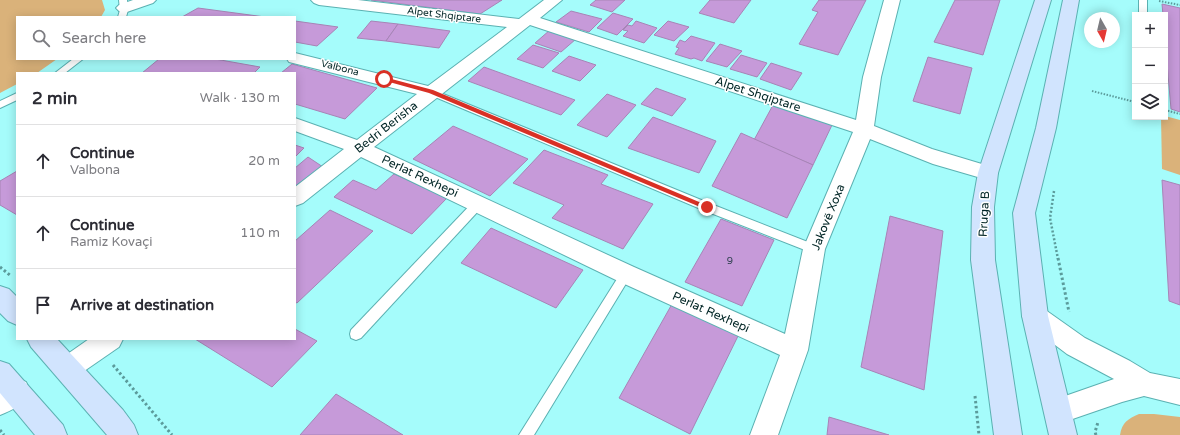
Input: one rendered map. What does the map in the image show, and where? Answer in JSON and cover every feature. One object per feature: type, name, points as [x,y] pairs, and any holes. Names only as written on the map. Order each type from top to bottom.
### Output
[{"type":"main road","name":"Rruga B","points":[[1008,435],[983,260],[983,207],[988,173],[1043,0]]},
{"type":"main road","points":[[1061,423],[1035,316],[1024,213],[1046,128],[1071,0]]},
{"type":"main road","points":[[0,296],[16,313]]},
{"type":"main road","points":[[41,340],[113,419],[124,435]]},
{"type":"main road","points":[[5,389],[53,435]]},
{"type":"street","points":[[123,8],[148,0]]},
{"type":"street","name":"Alpet Shqiptare","points":[[319,0],[524,22],[864,129],[900,146],[928,156],[988,173]]},
{"type":"street","name":"Bedri Berisha","points":[[296,197],[431,92],[554,0]]},
{"type":"street","name":"Jakovë Xoxa","points":[[764,435],[795,350],[814,249],[864,129],[872,77],[892,0]]},
{"type":"street","name":"Valbona","points":[[296,58],[431,92]]},
{"type":"street","name":"Perlat Rexhepi","points":[[296,124],[360,148],[626,274],[795,350]]},
{"type":"street","points":[[1035,316],[1076,346],[1121,369],[1144,384],[1180,392]]},
{"type":"street","points":[[68,368],[103,344]]},
{"type":"street","points":[[1061,423],[1122,389],[1144,384]]},
{"type":"lane","points":[[1143,0],[1143,12]]},
{"type":"lane","points":[[60,72],[77,60]]},
{"type":"lane","points":[[431,92],[707,207],[814,249]]},
{"type":"lane","points":[[0,105],[16,97]]},
{"type":"lane","points":[[356,334],[478,204]]},
{"type":"lane","points":[[526,435],[626,274]]},
{"type":"path","points":[[1157,0],[1180,5]]},
{"type":"path","points":[[1092,91],[1132,101]]},
{"type":"path","points":[[1168,111],[1180,114]]},
{"type":"path","points":[[1055,187],[1050,218],[1069,316]]},
{"type":"path","points":[[0,267],[16,280]]},
{"type":"path","points":[[103,344],[105,356],[172,435]]},
{"type":"path","points":[[0,430],[4,435]]},
{"type":"shaded area","points":[[0,0],[102,0],[105,10],[102,16],[16,16],[16,60],[56,60],[38,72],[16,72],[16,85],[0,93]]},
{"type":"shaded area","points":[[1168,117],[1180,120],[1180,175],[1162,169],[1161,120],[1168,120]]},
{"type":"shaded area","points":[[1139,414],[1180,417],[1180,435],[1120,435],[1124,424]]},
{"type":"building","points":[[371,0],[502,0],[480,14]]},
{"type":"building","points":[[596,0],[625,0],[612,12],[590,5]]},
{"type":"building","points":[[710,0],[751,0],[734,23],[699,13]]},
{"type":"building","points":[[819,0],[866,0],[838,55],[799,44],[818,12],[812,10]]},
{"type":"building","points":[[955,0],[1000,0],[983,55],[934,42]]},
{"type":"building","points":[[1162,4],[1180,8],[1180,112],[1171,109],[1168,74],[1168,12],[1163,12]]},
{"type":"building","points":[[198,8],[258,16],[184,16]]},
{"type":"building","points":[[571,11],[602,19],[589,32],[556,22]]},
{"type":"building","points":[[613,13],[633,19],[617,35],[597,28]]},
{"type":"building","points":[[296,21],[338,27],[317,46],[296,42]]},
{"type":"building","points":[[371,21],[398,24],[386,41],[357,38]]},
{"type":"building","points":[[636,21],[657,28],[644,43],[623,36],[628,31],[623,30],[628,25],[632,26]]},
{"type":"building","points":[[668,21],[689,27],[674,41],[654,35]]},
{"type":"building","points":[[398,24],[450,31],[439,48],[386,41]]},
{"type":"building","points":[[550,30],[576,39],[561,52],[535,43]]},
{"type":"building","points":[[691,36],[715,43],[702,61],[675,54],[679,48],[676,47],[680,40],[685,42]]},
{"type":"building","points":[[720,44],[742,51],[727,67],[706,61]]},
{"type":"building","points":[[533,45],[559,53],[543,68],[517,59]]},
{"type":"building","points":[[741,55],[767,63],[757,77],[730,69]]},
{"type":"building","points":[[569,56],[596,65],[580,81],[552,71]]},
{"type":"building","points":[[928,57],[972,68],[960,114],[913,101]]},
{"type":"building","points":[[158,60],[221,60],[260,67],[255,72],[143,72]]},
{"type":"building","points":[[771,63],[802,73],[791,90],[760,79]]},
{"type":"building","points":[[292,64],[377,88],[345,119],[296,104],[296,72],[282,72]]},
{"type":"building","points":[[484,67],[575,100],[561,115],[468,81]]},
{"type":"building","points":[[656,88],[686,99],[672,116],[641,104]]},
{"type":"building","points":[[607,94],[636,105],[607,137],[577,125]]},
{"type":"building","points":[[773,105],[832,125],[813,165],[754,140]]},
{"type":"building","points":[[653,117],[716,141],[699,173],[628,148]]},
{"type":"building","points":[[453,126],[528,159],[490,196],[413,159]]},
{"type":"building","points":[[741,133],[813,165],[787,218],[712,186]]},
{"type":"building","points":[[296,145],[304,148],[296,156]]},
{"type":"building","points":[[544,150],[608,175],[601,184],[653,204],[623,249],[552,218],[564,205],[513,183]]},
{"type":"building","points":[[308,157],[323,167],[298,186],[296,185],[296,167]]},
{"type":"building","points":[[16,172],[16,214],[0,205],[0,181]]},
{"type":"building","points":[[394,174],[447,198],[412,234],[334,197],[353,180],[376,190]]},
{"type":"building","points":[[1162,180],[1180,185],[1180,305],[1169,301]]},
{"type":"building","points":[[330,210],[373,231],[297,303],[296,240]]},
{"type":"building","points":[[890,216],[943,231],[924,390],[861,367]]},
{"type":"building","points":[[721,219],[774,240],[742,306],[685,282]]},
{"type":"building","points":[[491,228],[583,270],[556,308],[461,263]]},
{"type":"building","points":[[672,304],[739,334],[690,434],[619,398]]},
{"type":"building","points":[[296,330],[317,341],[272,387],[197,340],[296,340]]},
{"type":"building","points":[[336,394],[403,435],[300,435]]},
{"type":"building","points":[[829,417],[889,435],[827,435]]},
{"type":"route","points":[[384,79],[431,92],[707,207]]}]
